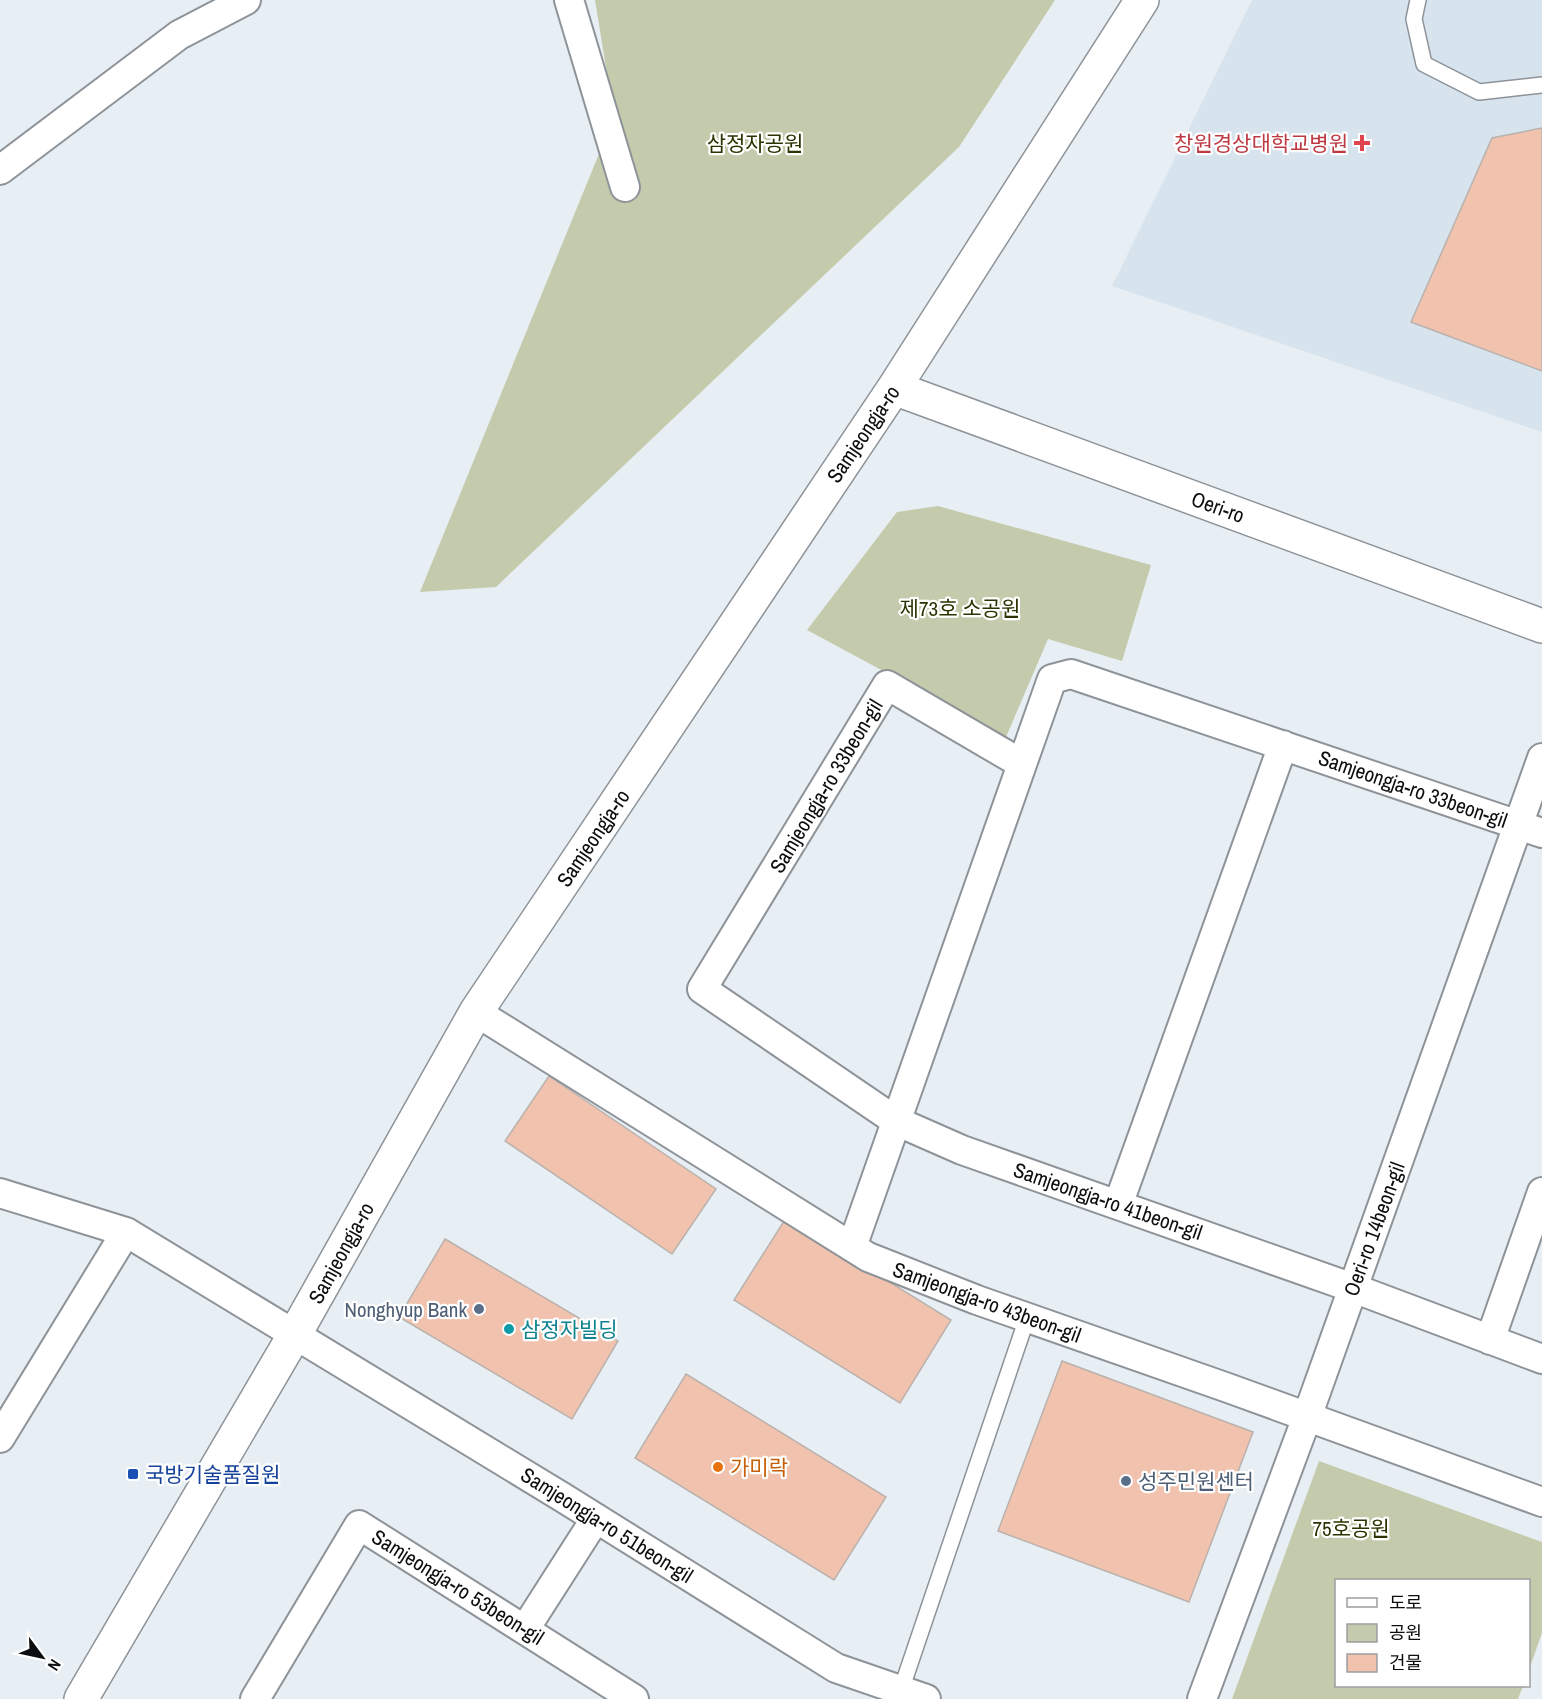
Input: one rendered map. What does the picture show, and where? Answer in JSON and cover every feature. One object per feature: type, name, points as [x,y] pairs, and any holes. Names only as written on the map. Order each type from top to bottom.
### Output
[{"type":"street","points":[[0,170],[179,34],[246,0]]},
{"type":"street","points":[[569,0],[625,187]]},
{"type":"street","name":"Samjeongja-ro","points":[[81,1699],[295,1334],[476,1012],[894,388],[1142,0]]},
{"type":"street","name":"Oeri-ro","points":[[894,388],[1542,626]]},
{"type":"street","name":"Samjeongja-ro 33beon-gil","points":[[852,1247],[1052,679],[1071,674],[1530,829]]},
{"type":"street","name":"Samjeongja-ro 33beon-gil","points":[[702,989],[887,685],[1022,764]]},
{"type":"street","points":[[1118,1205],[1283,745]]},
{"type":"street","name":"Oeri-ro 14beon-gil","points":[[1202,1699],[1353,1287],[1530,829],[1542,758]]},
{"type":"street","name":"Samjeongja-ro 41beon-gil","points":[[702,989],[896,1121],[962,1150],[1353,1287],[1542,1359]]},
{"type":"street","name":"Samjeongja-ro 43beon-gil","points":[[476,1012],[868,1257],[1027,1318],[1542,1502]]},
{"type":"street","points":[[1490,1340],[1542,1192]]},
{"type":"street","name":"Samjeongja-ro 51beon-gil","points":[[0,1193],[126,1232],[596,1518],[836,1668],[913,1695]]},
{"type":"street","points":[[0,1438],[126,1232]]},
{"type":"street","points":[[525,1629],[596,1518]]},
{"type":"street","name":"Samjeongja-ro 53beon-gil","points":[[257,1698],[359,1525],[634,1699]]},
{"type":"lane","points":[[1418,0],[1414,20],[1424,64],[1479,92],[1542,85]]},
{"type":"lane","points":[[913,1695],[1027,1318]]},
{"type":"shaded area","name":"창원경상대학교병원","points":[[1252,0],[1542,0],[1542,432],[1112,286]]},
{"type":"green space","name":"삼정자공원","points":[[595,0],[1055,0],[959,147],[496,587],[420,592],[614,117]]},
{"type":"green space","name":"제73호 소공원","points":[[938,506],[1151,565],[1122,661],[1048,639],[1006,737],[807,630],[897,512]]},
{"type":"green space","name":"75호공원","points":[[1319,1461],[1542,1542],[1542,1633],[1530,1667],[1530,1579],[1335,1579],[1335,1687],[1523,1687],[1518,1699],[1232,1699]]},
{"type":"building","points":[[1542,128],[1542,371],[1411,322],[1492,138]]},
{"type":"building","points":[[549,1076],[716,1189],[672,1254],[505,1141]]},
{"type":"building","points":[[786,1218],[951,1320],[900,1403],[734,1300]]},
{"type":"building","name":"삼정자빌딩","points":[[445,1239],[618,1341],[572,1419],[399,1317]]},
{"type":"building","name":"성주민원센터","points":[[1062,1361],[1253,1432],[1189,1602],[998,1531]]},
{"type":"building","points":[[686,1374],[886,1497],[834,1580],[635,1458]]},
{"type":"place","name":"창원경상대학교병원","points":[[1362,143]]},
{"type":"place","name":"Nonghyup Bank","points":[[479,1309]]},
{"type":"place","name":"삼정자빌딩","points":[[509,1329]]},
{"type":"place","name":"가미락","points":[[718,1467]]},
{"type":"place","name":"국방기술품질원","points":[[133,1474]]},
{"type":"place","name":"성주민원센터","points":[[1126,1481]]}]
